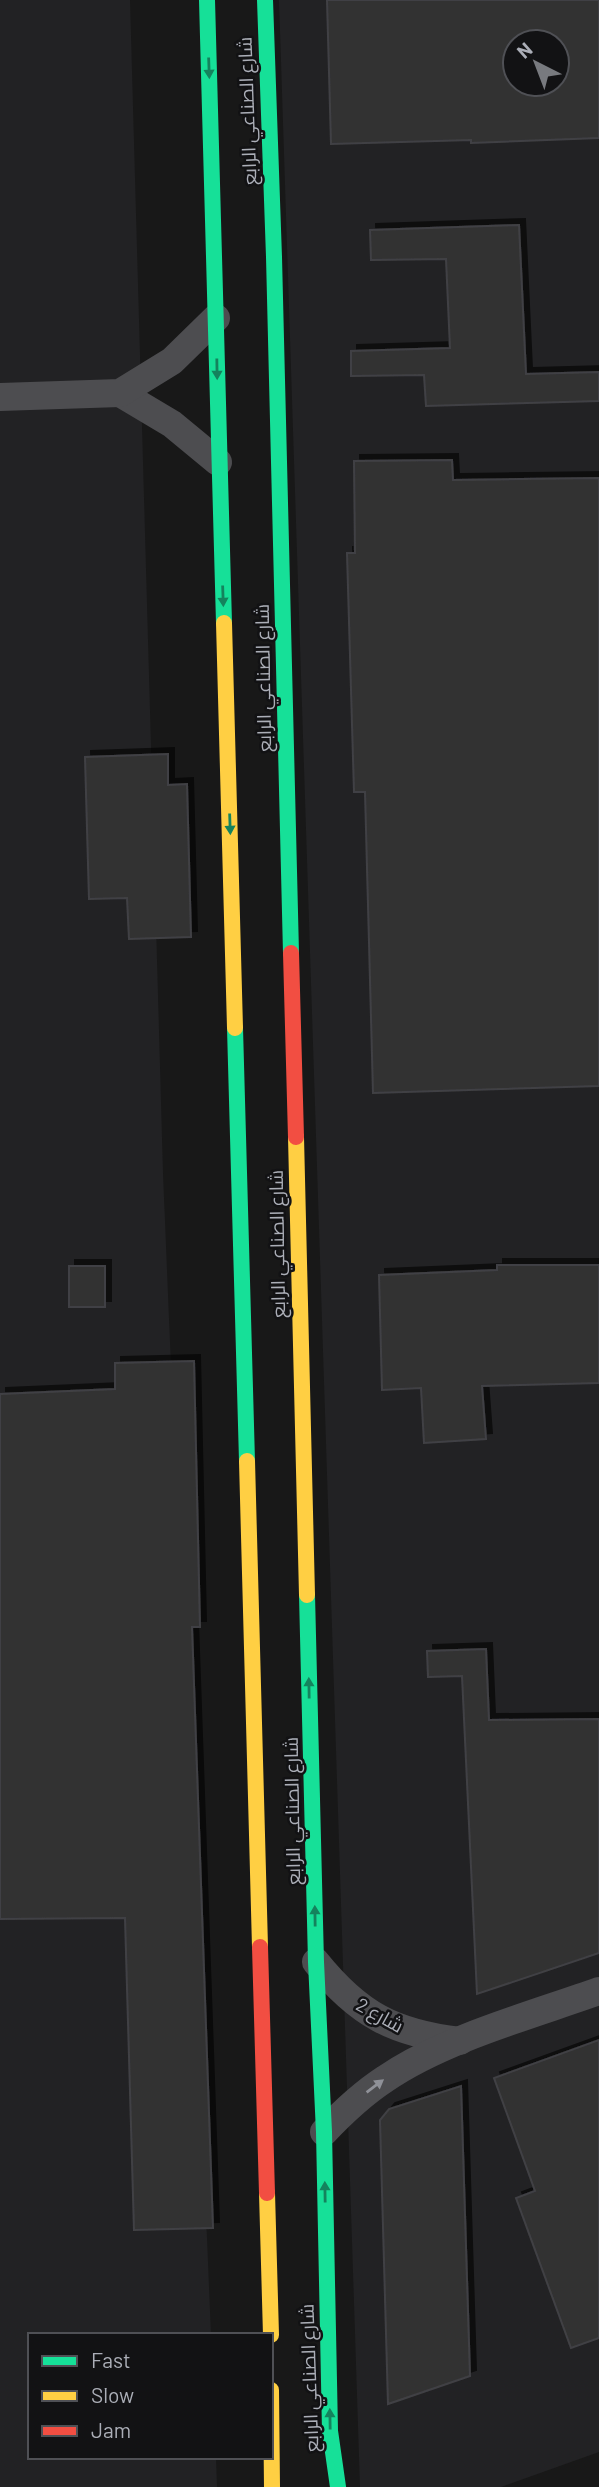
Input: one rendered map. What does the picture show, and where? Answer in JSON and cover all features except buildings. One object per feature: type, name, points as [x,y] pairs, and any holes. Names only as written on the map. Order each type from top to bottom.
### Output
[{"type":"main road","name":"شارع الصناعي الرابع","points":[[207,0],[271,2333]]},
{"type":"main road","name":"شارع الصناعي الرابع","points":[[265,0],[274,257],[316,1962],[324,2132],[330,2431],[338,2487]]},
{"type":"main road","name":"شارع الصناعي الرابع","points":[[272,2459],[272,2487]]},
{"type":"street","points":[[0,397],[120,393],[172,361],[216,318]]},
{"type":"street","points":[[120,393],[172,424],[218,462]]},
{"type":"street","name":"شارع 2","points":[[316,1962],[338,1988],[364,2010],[384,2021],[426,2037],[460,2041]]},
{"type":"street","name":"شارع 2","points":[[324,2132],[354,2102],[386,2078],[422,2057],[599,1991]]},
{"type":"shaded area","points":[[0,0],[130,0],[163,1173],[211,2333],[28,2333],[28,2459],[216,2459],[217,2487],[0,2487]]},
{"type":"shaded area","points":[[279,0],[599,0],[599,2452],[501,2487],[360,2487]]},
{"type":"traffic: fast","points":[[207,0],[224,623]]},
{"type":"traffic: fast","points":[[265,0],[291,953]]},
{"type":"traffic: fast","points":[[235,1028],[247,1461]]},
{"type":"traffic: fast","points":[[307,1595],[316,1962],[324,2132],[330,2431],[338,2487]]},
{"type":"traffic: slow","points":[[224,623],[235,1028]]},
{"type":"traffic: slow","points":[[296,1137],[307,1595]]},
{"type":"traffic: slow","points":[[247,1461],[260,1947]]},
{"type":"traffic: slow","points":[[267,2193],[271,2333]]},
{"type":"traffic: slow","points":[[272,2459],[272,2487]]},
{"type":"traffic: jam","points":[[291,953],[296,1137]]},
{"type":"traffic: jam","points":[[260,1947],[267,2193]]}]
